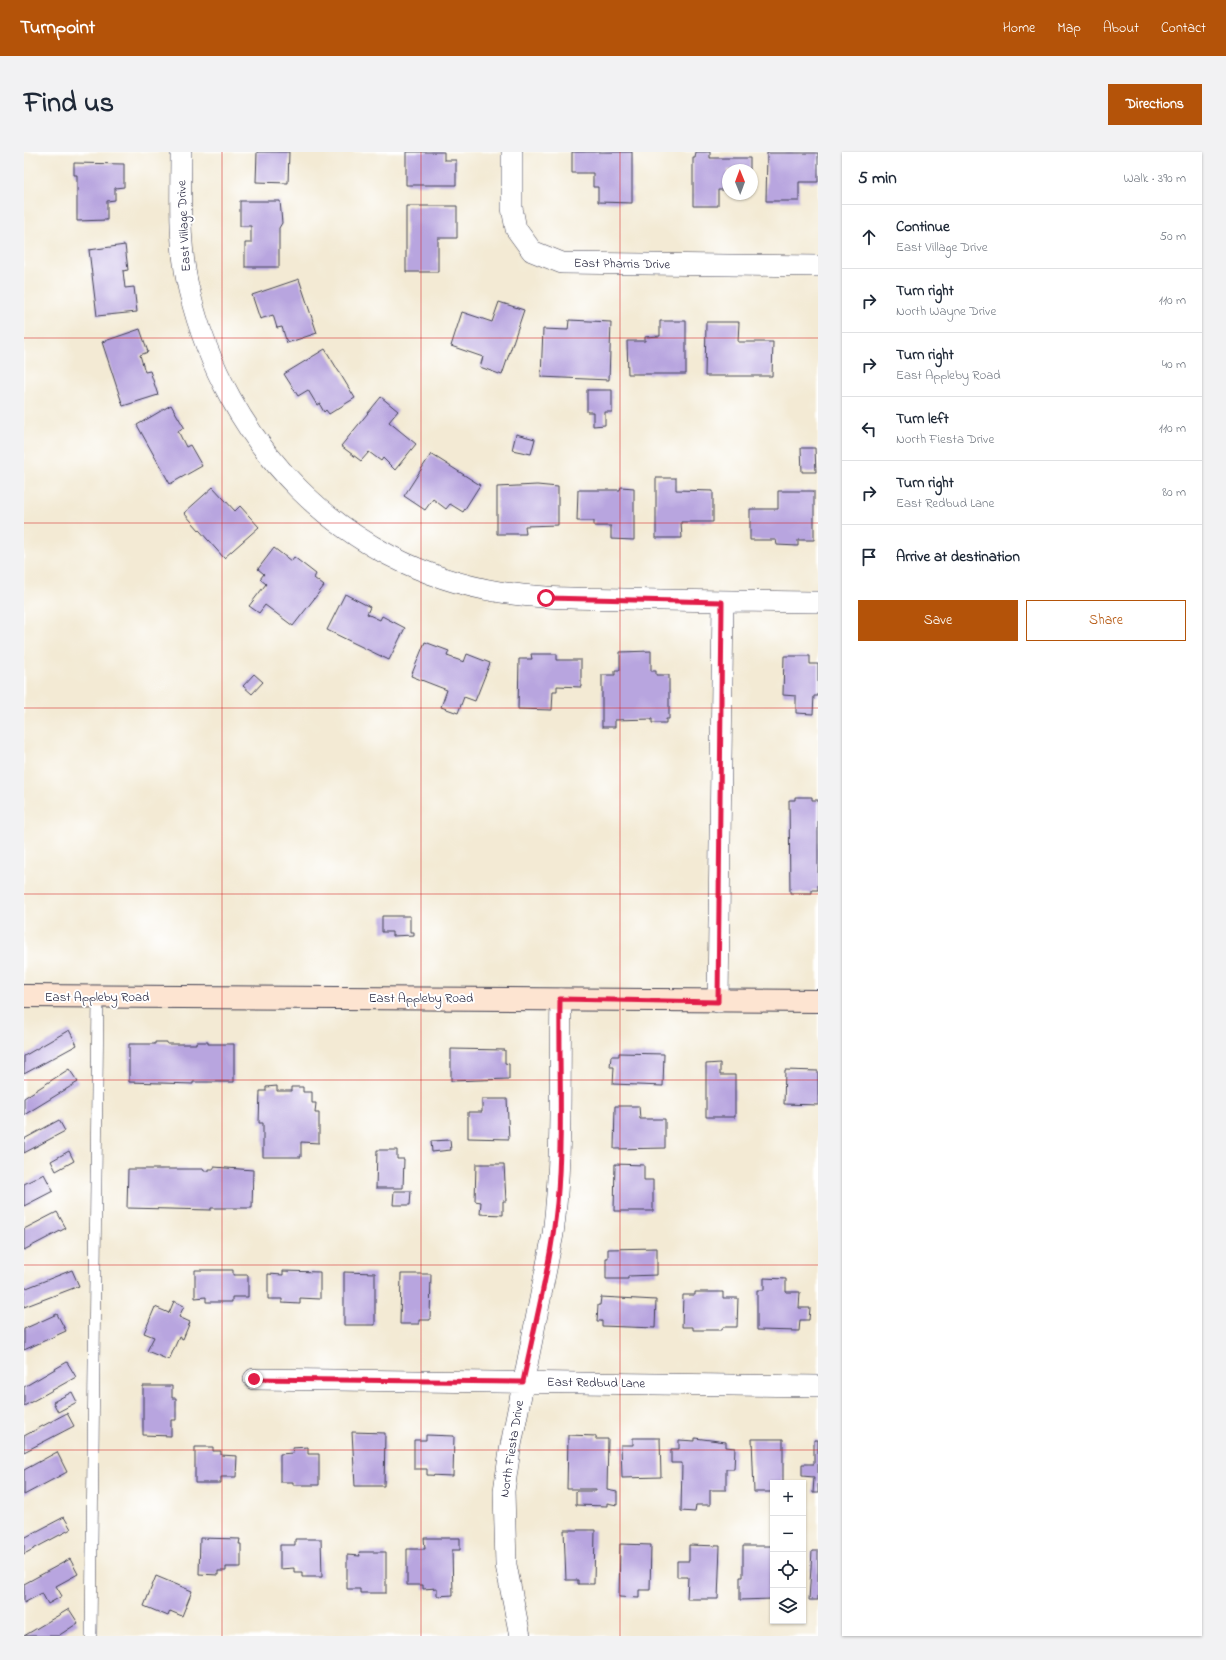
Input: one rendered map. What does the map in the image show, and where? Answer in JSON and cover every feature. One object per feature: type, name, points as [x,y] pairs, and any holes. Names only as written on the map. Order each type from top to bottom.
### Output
[{"type":"street","name":"East Village Drive","points":[[181,152],[183,249],[188,288],[199,326],[218,376],[240,416],[272,460],[310,502],[347,531],[385,554],[422,571],[458,583],[500,592],[546,598],[722,602],[818,602]]},
{"type":"street","name":"East Pharris Drive","points":[[512,152],[512,208],[516,229],[532,251],[562,263],[818,266]]},
{"type":"street","points":[[718,1002],[722,602]]},
{"type":"street","name":"East Appleby Road","points":[[24,996],[560,999],[718,1002],[818,1001]]},
{"type":"street","name":"North Fiesta Drive","points":[[520,1636],[506,1565],[504,1491],[510,1450],[553,1234],[557,1203],[559,1172],[560,999]]},
{"type":"street","name":"East Redbud Lane","points":[[254,1379],[818,1386]]},
{"type":"lane","points":[[91,1636],[98,997]]},
{"type":"building","points":[[257,152],[289,152],[288,183],[256,182]]},
{"type":"building","points":[[406,152],[444,152],[444,160],[456,160],[456,185],[406,185]]},
{"type":"building","points":[[572,152],[632,152],[632,203],[598,202],[598,187],[593,187],[593,173],[572,173]]},
{"type":"building","points":[[696,152],[710,152],[710,158],[750,158],[750,164],[722,164],[722,190],[718,190],[718,206],[693,206],[693,158],[695,158]]},
{"type":"building","points":[[767,153],[818,153],[818,182],[799,182],[799,201],[766,201]]},
{"type":"building","points":[[74,163],[124,164],[124,187],[115,188],[115,200],[107,201],[107,220],[77,221],[77,175],[74,175]]},
{"type":"building","points":[[240,201],[280,201],[282,223],[279,228],[279,267],[245,267],[245,243],[251,243],[251,226],[240,226]]},
{"type":"building","points":[[406,206],[457,206],[457,238],[438,238],[438,272],[406,272]]},
{"type":"building","points":[[125,245],[128,270],[123,271],[125,288],[134,287],[137,312],[97,316],[89,250]]},
{"type":"building","points":[[299,279],[317,333],[287,343],[282,327],[277,328],[273,315],[260,319],[252,295]]},
{"type":"building","points":[[499,302],[524,310],[502,375],[480,367],[483,357],[451,346],[462,312],[492,322]]},
{"type":"building","points":[[569,320],[611,322],[609,380],[541,377],[543,329],[568,330]]},
{"type":"building","points":[[660,321],[686,321],[686,374],[628,374],[627,341],[645,341],[645,337],[660,336]]},
{"type":"building","points":[[706,322],[739,322],[738,342],[773,342],[772,376],[705,376]]},
{"type":"building","points":[[140,329],[148,352],[140,355],[145,372],[150,371],[158,395],[123,406],[102,342]]},
{"type":"building","points":[[325,349],[355,398],[329,414],[326,410],[324,412],[320,405],[321,403],[317,405],[308,390],[298,396],[284,374]]},
{"type":"building","points":[[587,390],[612,390],[612,412],[605,412],[605,425],[593,426],[593,412],[587,412]]},
{"type":"building","points":[[381,397],[398,411],[389,422],[416,444],[395,470],[383,458],[381,461],[369,452],[361,461],[341,446]]},
{"type":"building","points":[[171,405],[184,427],[178,431],[186,447],[190,445],[202,466],[170,484],[137,425]]},
{"type":"building","points":[[516,434],[535,439],[531,454],[512,450]]},
{"type":"building","points":[[801,448],[815,448],[816,472],[802,472]]},
{"type":"building","points":[[431,454],[480,485],[463,512],[450,504],[446,509],[433,499],[425,510],[404,496]]},
{"type":"building","points":[[656,478],[676,478],[676,490],[713,491],[713,522],[681,522],[682,538],[656,538]]},
{"type":"building","points":[[537,485],[558,487],[558,525],[525,526],[526,534],[497,534],[497,487]]},
{"type":"building","points":[[213,487],[235,511],[240,506],[259,527],[224,558],[184,513]]},
{"type":"building","points":[[621,487],[634,488],[634,540],[611,539],[611,526],[594,526],[594,521],[577,521],[578,490],[620,490]]},
{"type":"building","points":[[778,491],[814,491],[814,540],[798,540],[798,546],[777,545],[776,540],[750,540],[750,509],[778,509]]},
{"type":"building","points":[[274,548],[291,561],[294,557],[316,574],[314,578],[324,586],[293,626],[265,605],[259,613],[249,606],[266,584],[260,579],[264,574],[258,569]]},
{"type":"building","points":[[345,594],[370,607],[367,614],[380,620],[382,616],[405,628],[389,660],[327,630]]},
{"type":"building","points":[[425,642],[449,651],[447,656],[464,662],[467,654],[490,663],[475,701],[464,697],[458,713],[441,707],[447,690],[411,676]]},
{"type":"building","points":[[651,651],[651,671],[656,671],[656,675],[669,675],[669,719],[666,719],[666,723],[652,723],[652,719],[615,720],[615,727],[602,727],[602,675],[615,675],[615,670],[620,670],[620,652]]},
{"type":"building","points":[[531,654],[557,654],[557,660],[581,660],[581,687],[557,686],[557,691],[553,691],[552,710],[518,709],[519,659],[532,659]]},
{"type":"building","points":[[784,656],[810,656],[810,664],[818,664],[818,696],[814,696],[813,714],[796,713],[796,696],[783,695]]},
{"type":"building","points":[[254,674],[263,682],[252,694],[243,686]]},
{"type":"building","points":[[795,797],[812,797],[812,800],[818,800],[818,890],[812,890],[812,893],[790,893],[789,800],[795,800]]},
{"type":"building","points":[[382,916],[410,916],[410,932],[414,932],[414,935],[392,936],[392,932],[382,932]]},
{"type":"building","points":[[69,1030],[77,1045],[24,1074],[24,1056]]},
{"type":"building","points":[[155,1042],[167,1042],[167,1044],[196,1044],[196,1042],[208,1042],[208,1044],[234,1044],[234,1082],[193,1082],[193,1084],[129,1082],[129,1044],[155,1044]]},
{"type":"building","points":[[451,1049],[505,1050],[505,1063],[509,1064],[509,1079],[451,1081]]},
{"type":"building","points":[[619,1053],[664,1054],[663,1086],[613,1084],[614,1067],[610,1067],[611,1056],[619,1056]]},
{"type":"building","points":[[720,1063],[720,1075],[735,1075],[735,1117],[706,1117],[706,1064]]},
{"type":"building","points":[[69,1069],[78,1082],[24,1115],[24,1098]]},
{"type":"building","points":[[785,1070],[818,1071],[818,1105],[784,1104]]},
{"type":"building","points":[[277,1086],[277,1091],[292,1091],[292,1087],[303,1087],[303,1092],[312,1092],[312,1103],[316,1103],[315,1113],[319,1113],[319,1143],[301,1142],[301,1157],[263,1157],[263,1123],[259,1123],[260,1091],[266,1091],[266,1087]]},
{"type":"building","points":[[482,1099],[507,1099],[509,1139],[468,1138],[468,1112],[482,1112]]},
{"type":"building","points":[[615,1106],[639,1106],[640,1119],[665,1119],[665,1148],[614,1149]]},
{"type":"building","points":[[59,1120],[65,1131],[24,1153],[24,1139]]},
{"type":"building","points":[[450,1140],[451,1150],[432,1152],[431,1141]]},
{"type":"building","points":[[377,1150],[397,1150],[397,1159],[404,1159],[403,1188],[376,1188]]},
{"type":"building","points":[[69,1151],[74,1161],[56,1171],[51,1161]]},
{"type":"building","points":[[476,1164],[504,1164],[506,1201],[503,1201],[503,1215],[480,1214],[481,1202],[475,1201]]},
{"type":"building","points":[[615,1164],[644,1165],[644,1180],[653,1180],[653,1211],[614,1211]]},
{"type":"building","points":[[214,1167],[253,1170],[252,1208],[211,1208],[211,1210],[127,1208],[128,1169],[203,1169],[204,1171],[209,1171],[209,1169],[214,1169]]},
{"type":"building","points":[[44,1174],[53,1191],[24,1206],[24,1184]]},
{"type":"building","points":[[394,1191],[411,1191],[410,1205],[393,1205]]},
{"type":"building","points":[[57,1212],[66,1228],[24,1250],[24,1229]]},
{"type":"building","points":[[657,1248],[657,1275],[628,1276],[628,1279],[606,1279],[606,1258],[608,1258],[608,1249]]},
{"type":"building","points":[[72,1270],[79,1286],[24,1307],[24,1289]]},
{"type":"building","points":[[195,1270],[233,1270],[233,1275],[248,1275],[248,1297],[232,1297],[232,1302],[206,1302],[206,1297],[195,1298]]},
{"type":"building","points":[[283,1271],[320,1272],[320,1299],[300,1298],[300,1304],[282,1303],[282,1299],[268,1299],[268,1274],[283,1275]]},
{"type":"building","points":[[344,1272],[375,1273],[375,1325],[344,1325]]},
{"type":"building","points":[[401,1274],[431,1274],[430,1320],[419,1320],[419,1324],[400,1324]]},
{"type":"building","points":[[764,1278],[786,1279],[786,1292],[800,1292],[799,1308],[810,1308],[809,1320],[800,1320],[799,1331],[757,1330],[757,1290],[764,1290]]},
{"type":"building","points":[[695,1292],[723,1292],[723,1298],[738,1298],[737,1327],[723,1327],[722,1330],[693,1330],[693,1327],[682,1327],[683,1295],[695,1295]]},
{"type":"building","points":[[601,1297],[656,1300],[655,1328],[602,1326],[602,1321],[597,1321],[598,1305],[600,1305]]},
{"type":"building","points":[[174,1301],[184,1306],[179,1317],[190,1322],[183,1339],[179,1337],[169,1360],[147,1351],[154,1337],[144,1333],[155,1307],[169,1313]]},
{"type":"building","points":[[57,1314],[66,1331],[24,1350],[24,1329]]},
{"type":"building","points":[[67,1362],[76,1377],[24,1406],[24,1387]]},
{"type":"building","points":[[143,1386],[172,1386],[172,1398],[176,1398],[176,1420],[171,1420],[171,1436],[143,1435]]},
{"type":"building","points":[[72,1392],[77,1402],[58,1412],[53,1402]]},
{"type":"building","points":[[67,1413],[74,1426],[24,1452],[24,1436]]},
{"type":"building","points":[[352,1432],[385,1433],[384,1486],[355,1486]]},
{"type":"building","points":[[426,1435],[454,1436],[453,1476],[427,1475],[427,1469],[414,1469],[414,1440],[426,1440]]},
{"type":"building","points":[[568,1435],[596,1436],[596,1439],[608,1439],[607,1490],[617,1492],[617,1505],[607,1503],[607,1506],[576,1505],[576,1491],[596,1491],[596,1489],[567,1489]]},
{"type":"building","points":[[633,1438],[660,1438],[661,1477],[622,1478],[621,1445],[633,1445]]},
{"type":"building","points":[[695,1438],[726,1442],[726,1447],[735,1448],[734,1469],[726,1469],[726,1490],[710,1490],[710,1505],[696,1505],[695,1512],[681,1511],[682,1463],[671,1463],[671,1449],[679,1449],[679,1440],[695,1441]]},
{"type":"building","points":[[752,1439],[783,1439],[783,1480],[770,1480],[770,1492],[754,1492]]},
{"type":"building","points":[[814,1440],[818,1440],[818,1493],[813,1493],[814,1477],[802,1476],[802,1464],[814,1464]]},
{"type":"building","points":[[195,1447],[213,1447],[213,1451],[221,1451],[221,1455],[237,1456],[236,1477],[221,1477],[221,1483],[195,1483]]},
{"type":"building","points":[[308,1447],[308,1454],[319,1454],[319,1485],[293,1485],[293,1482],[280,1482],[280,1454],[293,1453],[292,1448]]},
{"type":"building","points":[[57,1452],[67,1472],[24,1495],[24,1470]]},
{"type":"building","points":[[64,1517],[71,1529],[24,1554],[24,1538]]},
{"type":"building","points":[[564,1530],[595,1530],[594,1584],[578,1584],[578,1580],[566,1580]]},
{"type":"building","points":[[200,1538],[240,1539],[241,1567],[226,1567],[226,1571],[218,1571],[218,1575],[199,1574]]},
{"type":"building","points":[[424,1538],[460,1538],[460,1550],[452,1550],[453,1595],[437,1596],[437,1588],[423,1589],[423,1585],[407,1585],[407,1549],[425,1549]]},
{"type":"building","points":[[295,1539],[321,1539],[322,1577],[302,1577],[302,1572],[294,1572],[294,1568],[280,1569],[280,1545],[295,1545]]},
{"type":"building","points":[[620,1544],[651,1545],[650,1590],[639,1590],[639,1598],[619,1597]]},
{"type":"building","points":[[689,1545],[720,1546],[718,1599],[687,1599],[688,1577],[677,1577],[677,1561],[689,1561]]},
{"type":"building","points":[[743,1546],[770,1546],[770,1599],[740,1600],[740,1577],[743,1577]]},
{"type":"building","points":[[812,1551],[818,1551],[818,1600],[809,1600]]},
{"type":"building","points":[[359,1552],[386,1552],[386,1593],[360,1593],[360,1589],[347,1589],[347,1555],[360,1556]]},
{"type":"building","points":[[70,1559],[78,1574],[56,1586],[62,1596],[48,1604],[42,1593],[24,1603],[24,1584]]},
{"type":"building","points":[[156,1576],[192,1591],[182,1616],[170,1611],[168,1616],[144,1606]]},
{"type":"building","points":[[69,1609],[78,1623],[58,1636],[24,1636]]},
{"type":"route","points":[[254,1379],[523,1382],[553,1234],[557,1203],[559,1172],[560,999],[718,1002],[722,602],[546,598]]}]
